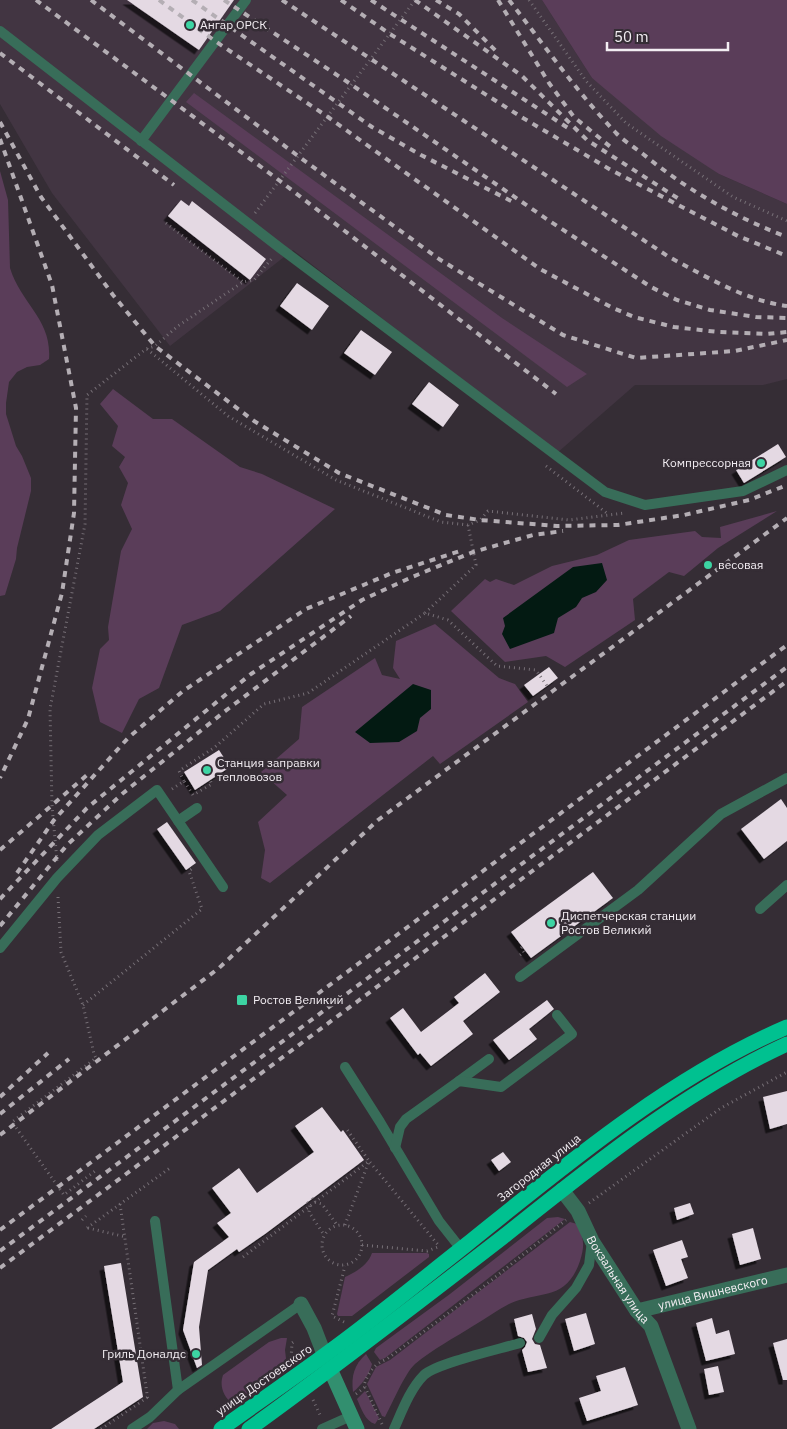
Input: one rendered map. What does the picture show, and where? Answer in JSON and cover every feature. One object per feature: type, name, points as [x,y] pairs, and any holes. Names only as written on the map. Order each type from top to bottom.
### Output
[{"type":"highway","name":"Загородная улица","points":[[325,1356],[549,1179],[640,1112],[687,1080],[787,1027]]},
{"type":"highway","points":[[249,1429],[331,1371],[562,1190],[690,1097],[753,1060],[787,1044]]},
{"type":"highway","name":"улица Достоевского","points":[[221,1429],[325,1356]]},
{"type":"street","name":"Вокзальная улица","points":[[562,1190],[578,1211],[592,1242],[637,1311],[651,1326],[689,1429]]},
{"type":"street","name":"улица Вишневского","points":[[637,1311],[787,1275]]},
{"type":"street","points":[[301,1304],[314,1328],[354,1423]]},
{"type":"lane","points":[[141,141],[246,0]]},
{"type":"lane","points":[[0,31],[248,224],[605,492],[646,505],[743,491],[787,470]]},
{"type":"lane","points":[[520,977],[638,890],[721,814],[787,778]]},
{"type":"lane","points":[[0,948],[57,878],[98,835],[157,790],[223,887]]},
{"type":"lane","points":[[178,821],[197,808]]},
{"type":"lane","points":[[760,908],[787,884]]},
{"type":"lane","points":[[459,1081],[501,1087],[572,1034],[557,1015]]},
{"type":"lane","points":[[396,1148],[400,1127],[406,1118],[489,1059]]},
{"type":"lane","points":[[345,1067],[439,1221],[460,1249]]},
{"type":"lane","points":[[155,1221],[178,1390]]},
{"type":"lane","points":[[539,1338],[552,1315],[576,1288],[585,1273],[589,1265],[592,1242]]},
{"type":"lane","points":[[132,1429],[150,1417],[178,1390],[301,1304]]},
{"type":"lane","points":[[394,1429],[412,1391],[425,1374],[446,1365],[520,1343]]},
{"type":"lane","points":[[324,1428],[354,1423]]},
{"type":"path","points":[[248,224],[416,0]]},
{"type":"path","points":[[529,0],[586,81],[626,123],[733,197],[787,221]]},
{"type":"path","points":[[166,223],[243,282]]},
{"type":"path","points":[[95,1172],[64,1195],[12,1122],[96,1058],[83,1005],[60,952],[52,806],[50,709],[85,524],[87,395],[146,349],[155,346],[178,326],[243,282],[254,280],[267,265]]},
{"type":"path","points":[[146,349],[228,416],[336,480],[441,522],[468,525],[480,520],[488,511],[569,520],[632,512]]},
{"type":"path","points":[[184,781],[179,771],[215,747],[264,704],[308,693],[425,613],[476,565],[468,525]]},
{"type":"path","points":[[425,613],[448,620],[497,666],[536,670],[547,686]]},
{"type":"path","points":[[83,1005],[202,909],[189,871]]},
{"type":"path","points":[[520,955],[524,952],[522,947]]},
{"type":"path","points":[[384,1429],[365,1387],[367,1376],[377,1363],[387,1360],[578,1211],[722,1108],[787,1072]]},
{"type":"path","points":[[346,1128],[369,1161],[438,1247]]},
{"type":"path","points":[[243,1257],[369,1161]]},
{"type":"path","points":[[345,1225],[369,1161]]},
{"type":"path","points":[[126,1237],[87,1228],[170,1168]]},
{"type":"path","points":[[312,1198],[315,1202],[322,1204],[337,1225]]},
{"type":"path","points":[[307,1202],[310,1205]]},
{"type":"path","points":[[120,1204],[150,1417]]},
{"type":"path","points":[[310,1205],[309,1212],[324,1235]]},
{"type":"path","points":[[82,1220],[86,1216]]},
{"type":"path","points":[[337,1225],[345,1225],[353,1229],[358,1234],[362,1245],[361,1251],[350,1265],[333,1264],[325,1256],[322,1243],[324,1235],[337,1225]]},
{"type":"path","points":[[362,1245],[427,1251],[438,1247],[451,1236]]},
{"type":"path","points":[[345,1266],[332,1316],[349,1325]]},
{"type":"path","points":[[293,1362],[291,1359],[292,1343],[296,1340]]},
{"type":"path","points":[[374,1358],[377,1363]]},
{"type":"path","points":[[355,1395],[365,1387]]},
{"type":"path","points":[[101,1429],[148,1397]]},
{"type":"path","points":[[312,1400],[324,1428]]},
{"type":"shaded area","points":[[0,0],[542,0],[592,78],[719,174],[787,204],[787,379],[763,385],[635,385],[557,453],[293,250],[170,346],[52,193],[0,104]]},
{"type":"shaded area","points":[[542,0],[787,0],[787,204],[719,174],[661,136],[592,78]]},
{"type":"shaded area","points":[[194,93],[502,318],[587,374],[567,387],[186,102]]},
{"type":"shaded area","points":[[0,171],[8,200],[10,268],[21,292],[35,312],[46,333],[49,345],[49,359],[40,365],[27,367],[17,372],[9,382],[6,414],[16,446],[31,478],[31,491],[16,559],[5,595],[0,596]]},
{"type":"shaded area","points":[[113,389],[153,419],[172,419],[240,467],[262,474],[335,509],[220,611],[182,625],[159,688],[139,699],[122,733],[100,722],[92,688],[100,649],[109,640],[108,627],[121,551],[132,529],[121,505],[128,483],[119,467],[125,457],[112,446],[118,426],[100,404]]},
{"type":"shaded area","points":[[777,511],[718,548],[684,576],[669,572],[633,599],[635,620],[565,667],[546,656],[505,662],[451,611],[485,579],[490,582],[496,579],[514,585],[552,566],[597,555],[629,540],[695,531],[702,537],[721,538],[720,527]]},
{"type":"shaded area","points":[[602,563],[607,580],[596,592],[582,598],[576,607],[558,618],[554,633],[510,649],[502,634],[505,626],[503,618],[573,567]]},
{"type":"shaded area","points":[[435,624],[499,678],[515,684],[528,702],[440,764],[433,756],[270,883],[261,878],[265,850],[258,822],[287,795],[261,772],[299,739],[302,707],[375,658],[382,675],[400,679],[393,668],[396,641]]},
{"type":"shaded area","points":[[413,684],[431,690],[431,709],[420,718],[417,731],[399,742],[370,743],[355,732]]},
{"type":"shaded area","points":[[558,1217],[565,1219],[380,1360],[374,1352],[376,1348],[450,1294],[547,1218]]},
{"type":"shaded area","points":[[570,1222],[577,1224],[582,1238],[583,1251],[574,1274],[567,1283],[551,1293],[509,1304],[429,1353],[411,1368],[385,1417],[382,1416],[367,1384],[376,1367],[390,1360]]},
{"type":"shaded area","points":[[372,1253],[427,1253],[429,1257],[352,1316],[338,1316],[345,1277],[365,1265]]},
{"type":"shaded area","points":[[287,1338],[285,1350],[287,1367],[235,1404],[232,1404],[223,1391],[223,1375],[269,1342]]},
{"type":"shaded area","points":[[366,1354],[372,1364],[371,1368],[362,1383],[353,1392],[352,1381],[354,1371]]},
{"type":"shaded area","points":[[365,1391],[379,1418],[375,1424],[366,1417],[357,1399]]},
{"type":"shaded area","points":[[164,1421],[175,1424],[179,1429],[147,1429],[153,1423]]},
{"type":"building","name":"Ангар ОРСК","points":[[127,0],[234,0],[199,50]]},
{"type":"building","points":[[181,200],[189,206],[192,201],[266,259],[250,280],[168,216]]},
{"type":"building","points":[[297,283],[329,306],[312,330],[280,306]]},
{"type":"building","points":[[361,330],[392,352],[375,375],[344,353]]},
{"type":"building","points":[[429,382],[459,405],[443,427],[412,404]]},
{"type":"building","name":"Компрессорная","points":[[778,444],[786,457],[744,483],[736,470]]},
{"type":"building","points":[[549,667],[558,678],[533,696],[524,685]]},
{"type":"building","name":"Станция заправки тепловозов","points":[[219,750],[230,767],[195,790],[184,772]]},
{"type":"building","points":[[781,799],[787,808],[787,841],[764,859],[741,829]]},
{"type":"building","points":[[167,822],[196,863],[186,870],[157,829]]},
{"type":"building","name":"Диспетчерская станции Ростов Великий","points":[[593,872],[613,898],[531,958],[511,932]]},
{"type":"building","points":[[485,973],[500,992],[463,1021],[473,1034],[431,1066],[420,1053],[418,1055],[390,1018],[403,1008],[421,1032],[459,1003],[454,997]]},
{"type":"building","points":[[547,1000],[554,1009],[529,1029],[537,1039],[509,1060],[493,1040]]},
{"type":"building","points":[[787,1091],[787,1124],[770,1129],[763,1097]]},
{"type":"building","points":[[322,1107],[341,1132],[343,1130],[364,1160],[265,1234],[239,1252],[237,1249],[208,1270],[199,1327],[202,1365],[197,1368],[183,1330],[194,1262],[229,1237],[217,1223],[231,1213],[212,1188],[239,1168],[257,1193],[314,1152],[295,1126]]},
{"type":"building","points":[[503,1152],[511,1162],[499,1171],[491,1160]]},
{"type":"building","points":[[690,1203],[694,1214],[677,1220],[674,1208]]},
{"type":"building","points":[[753,1228],[761,1259],[740,1265],[732,1234]]},
{"type":"building","points":[[682,1240],[688,1257],[681,1259],[688,1278],[666,1286],[653,1250]]},
{"type":"building","points":[[121,1263],[143,1397],[94,1429],[51,1429],[123,1382],[104,1266]]},
{"type":"building","points":[[586,1313],[595,1344],[574,1351],[565,1319]]},
{"type":"building","points":[[532,1314],[536,1329],[532,1339],[535,1344],[540,1345],[547,1368],[528,1372],[522,1350],[527,1342],[524,1338],[518,1336],[514,1319]]},
{"type":"building","points":[[712,1318],[716,1334],[729,1330],[735,1354],[706,1361],[696,1323]]},
{"type":"building","points":[[787,1339],[787,1380],[783,1380],[773,1343]]},
{"type":"building","points":[[718,1366],[724,1392],[709,1395],[704,1369]]},
{"type":"building","points":[[625,1367],[638,1405],[587,1421],[579,1398],[601,1391],[596,1376]]},
{"type":"railway","points":[[36,0],[280,181],[556,394]]},
{"type":"railway","points":[[91,0],[298,156],[439,259],[563,335],[636,358],[735,351],[787,340]]},
{"type":"railway","points":[[159,0],[215,41],[328,117],[540,269],[613,308],[634,317],[674,327],[718,332],[766,334],[787,332]]},
{"type":"railway","points":[[192,0],[372,127],[421,155],[513,202]]},
{"type":"railway","points":[[224,0],[352,85],[551,222],[651,287],[677,300],[710,310],[756,317],[787,318]]},
{"type":"railway","points":[[282,0],[669,257],[741,293],[756,299],[787,306]]},
{"type":"railway","points":[[341,0],[390,34],[523,118],[611,170],[738,236],[787,256]]},
{"type":"railway","points":[[371,0],[568,128]]},
{"type":"railway","points":[[415,0],[522,76],[587,140],[679,199]]},
{"type":"railway","points":[[436,0],[459,14],[497,52]]},
{"type":"railway","points":[[498,0],[549,83],[574,117],[613,149]]},
{"type":"railway","points":[[509,0],[574,85],[619,136],[660,167],[712,202],[749,221],[787,237]]},
{"type":"railway","points":[[0,53],[174,185]]},
{"type":"railway","points":[[0,122],[41,197],[113,295],[155,346],[254,421],[339,473],[446,515],[480,520],[557,526],[618,525],[684,515],[749,500],[787,485]]},
{"type":"railway","points":[[0,139],[52,285],[76,408],[74,513],[62,593],[28,719],[0,778]]},
{"type":"railway","points":[[0,1135],[219,968],[378,820],[787,518]]},
{"type":"railway","points":[[0,899],[87,808],[251,674],[362,600],[473,552],[533,535],[563,531]]},
{"type":"railway","points":[[17,873],[54,820],[128,738],[183,691],[306,609],[392,573],[460,551]]},
{"type":"railway","points":[[0,926],[67,845],[122,794],[224,712],[351,616]]},
{"type":"railway","points":[[0,1230],[787,645]]},
{"type":"railway","points":[[0,1251],[787,667]]},
{"type":"railway","points":[[0,1268],[787,681]]},
{"type":"railway","points":[[0,850],[87,775]]},
{"type":"railway","points":[[0,1097],[48,1053]]},
{"type":"railway","points":[[0,1114],[69,1059]]},
{"type":"place","name":"Ангар ОРСК","points":[[190,25]]},
{"type":"place","name":"Компрессорная","points":[[761,463]]},
{"type":"place","name":"весовая","points":[[708,565]]},
{"type":"place","name":"Станция заправки тепловозов","points":[[207,770]]},
{"type":"place","name":"Диспетчерская станции Ростов Великий","points":[[551,923]]},
{"type":"place","name":"Ростов Великий","points":[[242,1000]]},
{"type":"place","name":"Гриль Доналдс","points":[[196,1354]]}]
